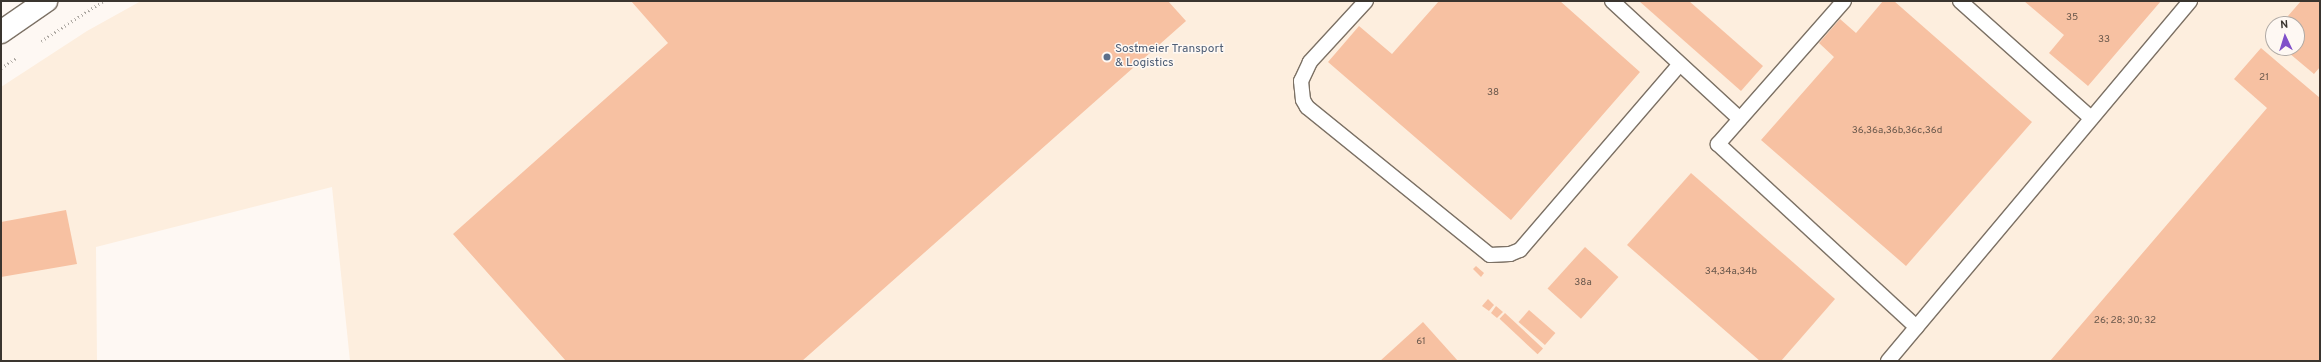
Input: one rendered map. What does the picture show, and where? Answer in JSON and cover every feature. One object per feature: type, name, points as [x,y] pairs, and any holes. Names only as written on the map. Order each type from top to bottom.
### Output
[{"type":"street","points":[[1,32],[46,1]]},
{"type":"lane","points":[[1366,1],[1310,62],[1302,80],[1303,100],[1307,107],[1490,255],[1510,254],[1520,250],[1680,64]]},
{"type":"lane","points":[[1612,1],[1740,119]]},
{"type":"lane","points":[[1844,1],[1718,144],[1916,327]]},
{"type":"lane","points":[[1960,1],[2091,118]]},
{"type":"lane","points":[[1888,361],[2190,1]]},
{"type":"path","points":[[37,44],[103,1]]},
{"type":"path","points":[[1,68],[19,56]]},
{"type":"shaded area","points":[[141,1],[2320,1],[2320,361],[350,361],[332,187],[96,247],[97,361],[1,361],[1,87],[87,31]]},
{"type":"building","points":[[631,1],[1168,1],[1186,21],[802,361],[566,361],[453,234],[668,43]]},
{"type":"building","points":[[1439,1],[1560,1],[1640,72],[1511,220],[1328,62],[1359,26],[1392,54]]},
{"type":"building","points":[[1639,1],[1689,1],[1763,66],[1741,91]]},
{"type":"building","points":[[1883,1],[1894,1],[2032,122],[1906,266],[1761,140],[1834,57],[1819,43],[1840,19],[1856,33]]},
{"type":"building","points":[[2024,1],[2161,1],[2088,86],[2049,53],[2064,35]]},
{"type":"building","points":[[2301,1],[2320,1],[2320,67],[2314,74],[2293,56],[2305,56],[2305,16],[2288,16]]},
{"type":"building","points":[[2261,48],[2265,51],[2265,56],[2270,56],[2320,98],[2320,361],[2050,361],[2267,108],[2234,79]]},
{"type":"building","points":[[1691,173],[1835,299],[1781,361],[1760,361],[1627,245]]},
{"type":"building","points":[[66,210],[77,264],[1,277],[1,222]]},
{"type":"building","points":[[1585,247],[1618,277],[1581,319],[1548,289]]},
{"type":"building","points":[[1476,266],[1484,273],[1481,277],[1473,269]]},
{"type":"building","points":[[1488,299],[1494,305],[1489,311],[1482,306]]},
{"type":"building","points":[[1496,306],[1503,312],[1497,318],[1491,313]]},
{"type":"building","points":[[1529,310],[1555,333],[1545,345],[1519,322]]},
{"type":"building","points":[[1505,313],[1543,348],[1538,354],[1500,319]]},
{"type":"building","points":[[1423,322],[1458,361],[1380,361]]},
{"type":"place","name":"Sostmeier Transport & Logistics","points":[[1107,57]]}]
